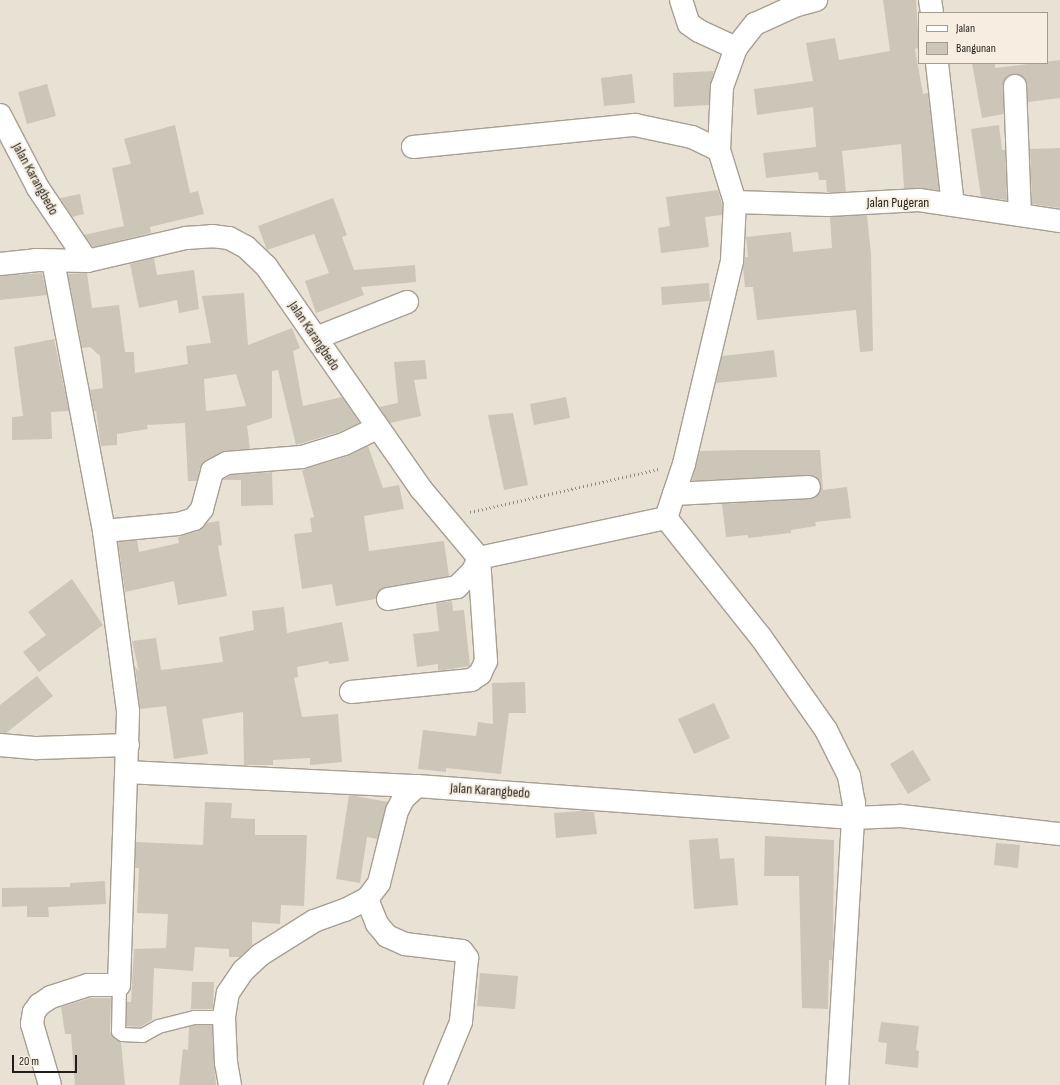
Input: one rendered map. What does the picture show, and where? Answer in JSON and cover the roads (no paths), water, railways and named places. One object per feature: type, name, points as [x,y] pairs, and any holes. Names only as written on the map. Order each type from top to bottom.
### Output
[{"type":"street","points":[[681,0],[689,24],[699,31],[736,48]]},
{"type":"street","points":[[666,518],[684,464],[732,261],[735,202],[719,150],[722,87],[736,48],[755,24],[797,5],[816,0]]},
{"type":"street","points":[[930,0],[932,12]]},
{"type":"street","points":[[937,64],[953,205]]},
{"type":"street","points":[[1015,86],[1020,215]]},
{"type":"street","name":"Jalan Karangbedo","points":[[0,115],[38,188],[87,261]]},
{"type":"street","points":[[413,147],[635,125],[692,137],[719,150]]},
{"type":"street","name":"Jalan Pugeran","points":[[735,202],[828,205],[919,200],[1060,221]]},
{"type":"street","name":"Jalan Karangbedo","points":[[4,264],[87,261],[186,238],[212,236],[229,238],[246,247],[266,266],[377,428],[444,517],[479,558]]},
{"type":"street","points":[[50,1085],[32,1024],[34,1012],[39,1005],[51,998],[88,985],[119,985],[128,745],[128,711],[104,531],[54,261]]},
{"type":"street","points":[[316,338],[406,302]]},
{"type":"street","points":[[104,531],[178,524],[194,519],[202,509],[212,472],[227,463],[302,457],[344,444],[377,428]]},
{"type":"street","points":[[674,494],[809,487]]},
{"type":"street","points":[[479,558],[666,518]]},
{"type":"street","points":[[666,518],[760,636],[826,730],[849,776],[854,802],[837,1085]]},
{"type":"street","points":[[388,599],[457,587],[470,575],[479,558]]},
{"type":"street","points":[[351,692],[471,680],[480,674],[486,662],[479,558]]},
{"type":"street","points":[[0,745],[37,748],[128,745]]},
{"type":"street","name":"Jalan Karangbedo","points":[[127,772],[417,786],[853,818],[902,816],[1060,834]]},
{"type":"street","points":[[230,1085],[226,1063],[224,1017],[228,993],[243,971],[260,955],[314,921],[345,910],[367,899],[379,883],[397,811],[403,799],[417,786]]},
{"type":"street","points":[[367,899],[377,924],[387,936],[405,944],[462,951],[467,958],[461,1022],[435,1085]]},
{"type":"lane","points":[[119,985],[118,1031],[122,1034],[142,1035],[158,1026],[194,1017],[224,1017]]}]
